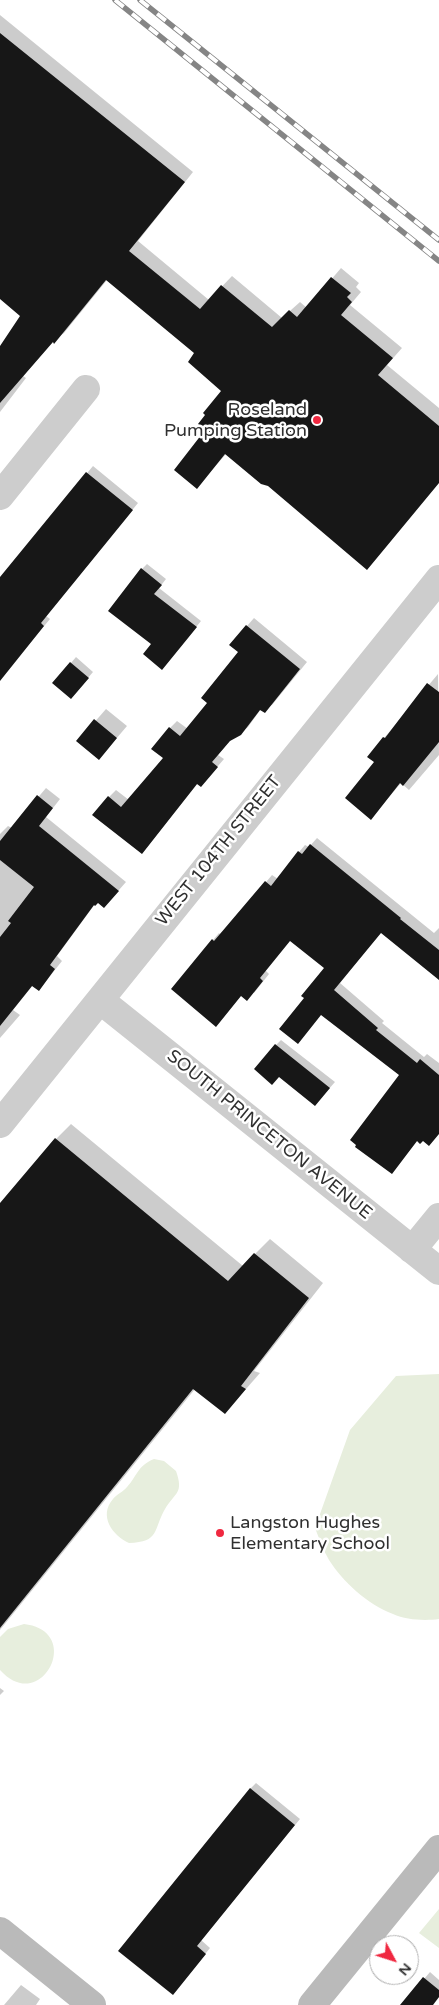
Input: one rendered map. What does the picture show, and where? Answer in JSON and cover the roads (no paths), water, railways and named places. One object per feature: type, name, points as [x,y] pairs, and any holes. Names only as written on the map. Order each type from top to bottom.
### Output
[{"type":"main road","points":[[312,2005],[439,1849]]},
{"type":"main road","points":[[0,1931],[92,2005]]},
{"type":"street","points":[[0,496],[86,389]]},
{"type":"street","name":"WEST 104TH STREET","points":[[0,1124],[439,578]]},
{"type":"street","name":"SOUTH PRINCETON AVENUE","points":[[100,1000],[439,1271]]},
{"type":"street","points":[[412,1250],[439,1217]]},
{"type":"railway","points":[[115,0],[439,261]]},
{"type":"railway","points":[[140,0],[439,240]]},
{"type":"place","name":"Roseland Pumping Station","points":[[317,420]]},
{"type":"place","name":"Langston Hughes Elementary School","points":[[220,1533]]}]
